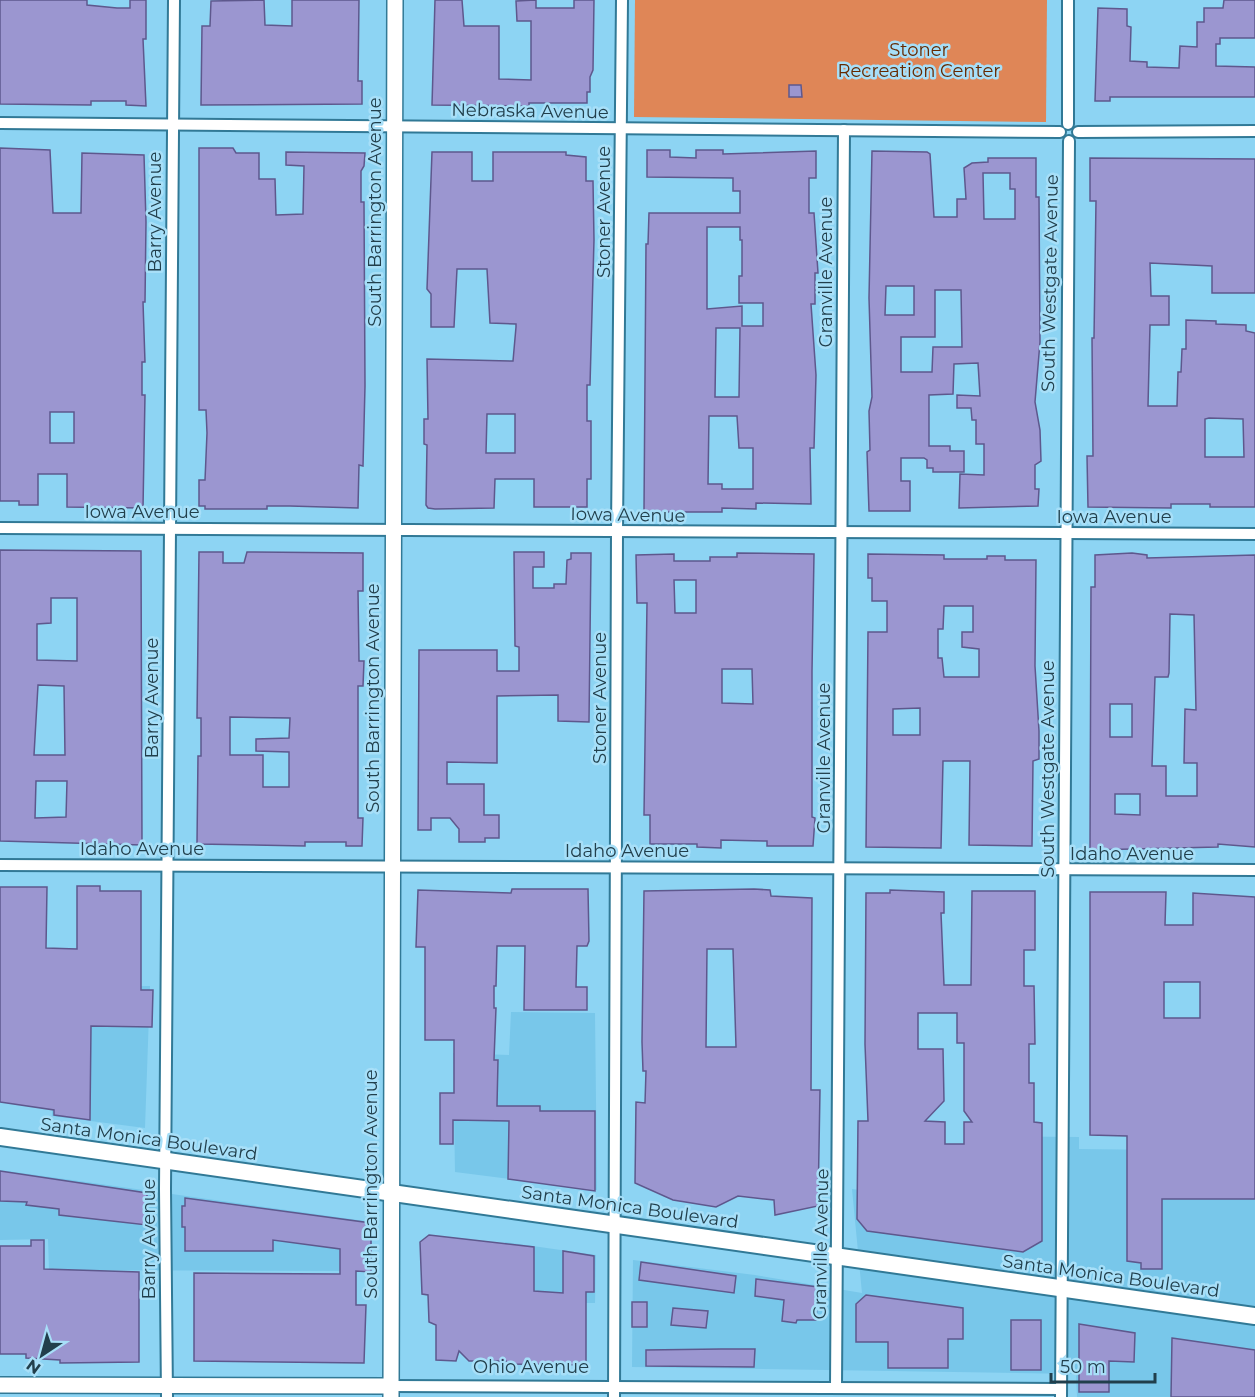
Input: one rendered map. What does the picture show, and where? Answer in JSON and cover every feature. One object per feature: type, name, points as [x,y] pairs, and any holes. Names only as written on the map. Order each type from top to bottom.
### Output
[{"type":"main road","name":"Santa Monica Boulevard","points":[[0,1137],[1255,1316]]},
{"type":"street","name":"Barry Avenue","points":[[167,1391],[167,865],[174,0]]},
{"type":"street","name":"South Barrington Avenue","points":[[391,1392],[395,0]]},
{"type":"street","name":"Stoner Avenue","points":[[614,1392],[616,531],[622,0]]},
{"type":"street","points":[[1068,0],[1068,124]]},
{"type":"street","name":"Nebraska Avenue","points":[[0,123],[1060,132]]},
{"type":"street","points":[[1068,124],[1073,125],[1077,132],[1074,140],[1069,141],[1061,137],[1060,132],[1062,126],[1068,124]]},
{"type":"street","name":"Granville Avenue","points":[[836,1387],[844,130]]},
{"type":"street","points":[[1077,132],[1255,131]]},
{"type":"street","name":"South Westgate Avenue","points":[[1061,1393],[1069,141]]},
{"type":"street","name":"Iowa Avenue","points":[[0,528],[1255,534]]},
{"type":"street","name":"Idaho Avenue","points":[[0,865],[1255,870]]},
{"type":"street","name":"Ohio Avenue","points":[[0,1384],[167,1391],[614,1392],[836,1387],[1061,1393]]},
{"type":"shaded area","points":[[150,986],[145,1128],[52,1116],[52,987]]},
{"type":"shaded area","points":[[511,1012],[595,1013],[597,1190],[455,1172],[453,1053],[509,1055]]},
{"type":"shaded area","points":[[965,1136],[1079,1137],[1079,1149],[1255,1151],[1255,1397],[1077,1397],[1076,1374],[632,1367],[633,1260],[755,1275],[862,1293],[852,1189],[960,1203]]},
{"type":"shaded area","points":[[0,1170],[372,1222],[372,1271],[49,1270],[48,1239],[0,1240]]},
{"type":"shaded area","points":[[505,1242],[596,1255],[595,1303],[505,1303]]},
{"type":"green space","name":"Stoner Recreation Center","points":[[635,0],[1047,0],[1046,122],[634,117]]},
{"type":"building","points":[[0,0],[87,0],[87,5],[130,8],[130,0],[146,0],[146,39],[143,39],[146,106],[126,105],[126,101],[91,101],[91,105],[0,104]]},
{"type":"building","points":[[264,0],[265,25],[292,26],[292,0],[359,0],[358,81],[362,81],[362,104],[201,105],[202,26],[210,26],[211,1]]},
{"type":"building","points":[[435,0],[462,0],[464,26],[499,26],[499,79],[531,80],[531,21],[517,21],[516,1],[536,0],[536,8],[574,8],[574,0],[594,0],[593,70],[590,77],[590,92],[587,92],[587,103],[529,103],[529,106],[432,105]]},
{"type":"building","points":[[1224,0],[1255,0],[1255,38],[1220,38],[1220,44],[1216,44],[1216,66],[1255,67],[1255,97],[1110,97],[1110,101],[1095,101],[1098,8],[1127,9],[1127,26],[1131,27],[1130,61],[1147,62],[1147,67],[1179,68],[1180,46],[1197,47],[1197,22],[1204,22],[1204,8],[1223,8]]},
{"type":"building","points":[[789,85],[801,85],[802,97],[789,97]]},
{"type":"building","points":[[0,148],[50,150],[53,213],[81,213],[82,153],[144,155],[146,222],[145,302],[143,302],[145,362],[142,362],[142,395],[145,395],[143,508],[67,507],[67,474],[38,474],[38,505],[19,505],[19,501],[0,501]],"holes":[[[50,412],[74,412],[74,443],[50,443]]]},
{"type":"building","points":[[199,148],[233,148],[236,153],[259,153],[259,179],[275,179],[276,215],[303,214],[304,166],[286,165],[286,152],[365,153],[364,166],[361,171],[361,202],[364,202],[365,386],[363,466],[359,465],[358,508],[267,506],[267,509],[205,509],[205,506],[199,506],[199,480],[205,480],[207,433],[206,410],[199,410]]},
{"type":"building","points":[[647,150],[670,150],[670,157],[696,158],[696,150],[723,150],[723,154],[816,151],[816,178],[809,178],[809,213],[814,213],[818,273],[815,273],[815,304],[811,304],[816,375],[814,448],[810,448],[811,504],[756,503],[756,509],[722,508],[722,512],[644,512],[646,244],[648,244],[649,213],[740,213],[740,191],[733,191],[733,178],[647,177]],"holes":[[[707,227],[740,227],[742,276],[739,276],[739,303],[763,303],[763,326],[742,326],[742,306],[707,309]],[[716,328],[740,328],[739,397],[715,397]],[[709,416],[737,416],[739,448],[753,448],[753,489],[722,489],[722,484],[708,484]]]},
{"type":"building","points":[[872,151],[927,152],[930,154],[934,217],[957,217],[957,199],[966,199],[964,168],[972,163],[988,162],[988,158],[1036,158],[1036,197],[1039,197],[1040,342],[1035,402],[1040,430],[1041,461],[1035,465],[1035,489],[1039,489],[1038,506],[959,508],[960,474],[984,475],[984,444],[976,444],[976,420],[972,420],[971,408],[957,408],[957,395],[980,396],[978,363],[954,364],[953,394],[929,395],[929,446],[950,446],[950,451],[964,451],[964,472],[933,472],[933,468],[927,468],[927,460],[924,458],[901,458],[901,481],[910,481],[910,511],[869,511],[867,452],[870,450],[869,411],[872,397],[869,298]],"holes":[[[983,173],[1010,173],[1010,189],[1015,189],[1015,219],[984,219]],[[886,286],[914,286],[914,315],[885,315]],[[935,290],[961,290],[962,347],[933,347],[932,372],[901,372],[901,337],[935,337]]]},
{"type":"building","points":[[432,152],[472,152],[472,181],[493,181],[493,152],[566,152],[566,155],[586,157],[586,181],[593,181],[594,240],[590,385],[587,385],[587,421],[591,421],[591,479],[587,479],[587,507],[534,507],[534,479],[495,479],[494,508],[428,508],[426,505],[427,445],[424,444],[424,419],[428,419],[427,359],[513,361],[516,324],[490,323],[487,269],[457,269],[454,327],[431,327],[431,294],[427,289]],"holes":[[[487,414],[515,414],[515,453],[486,453]]]},
{"type":"building","points":[[1090,158],[1255,159],[1255,293],[1212,293],[1212,266],[1150,263],[1151,296],[1169,296],[1169,325],[1150,325],[1148,406],[1177,406],[1178,372],[1181,372],[1182,349],[1186,349],[1186,320],[1246,325],[1246,331],[1255,333],[1255,507],[1171,504],[1171,508],[1088,507],[1087,456],[1093,456],[1092,338],[1094,338],[1096,201],[1090,201]],"holes":[[[1205,419],[1243,419],[1244,457],[1205,457]]]},
{"type":"building","points":[[0,550],[141,551],[142,845],[0,841]],"holes":[[[51,598],[77,598],[77,661],[37,660],[37,624],[51,623]],[[38,685],[64,686],[65,755],[34,755]],[[36,781],[67,781],[66,817],[35,818]]]},
{"type":"building","points":[[199,552],[223,552],[223,563],[244,563],[247,552],[363,553],[363,591],[358,591],[359,661],[364,661],[363,686],[358,686],[358,818],[363,818],[362,846],[346,846],[346,842],[305,842],[305,846],[197,844],[201,718],[197,718]],"holes":[[[230,717],[290,718],[289,738],[256,739],[256,751],[289,752],[289,787],[263,787],[263,755],[230,755]]]},
{"type":"building","points":[[514,552],[544,552],[544,567],[533,567],[533,588],[554,588],[554,584],[566,584],[567,560],[571,559],[571,553],[591,553],[589,722],[558,721],[558,695],[497,696],[497,763],[447,762],[447,784],[484,784],[484,815],[499,815],[499,838],[485,838],[485,842],[459,842],[459,829],[450,818],[431,818],[431,830],[418,830],[419,650],[497,650],[497,671],[519,671],[519,647],[515,646]]},
{"type":"building","points":[[737,553],[814,554],[812,817],[815,818],[813,846],[767,846],[767,841],[721,840],[721,848],[697,847],[697,844],[650,844],[650,815],[644,815],[647,603],[637,603],[636,555],[674,554],[674,561],[710,561],[710,557],[737,557]],"holes":[[[674,580],[696,580],[696,613],[675,613]],[[722,669],[752,669],[753,704],[722,703]]]},
{"type":"building","points":[[1132,553],[1147,555],[1147,558],[1255,555],[1255,847],[1218,844],[1218,847],[1090,850],[1091,587],[1095,587],[1095,555]],"holes":[[[1170,614],[1194,615],[1196,710],[1185,709],[1184,763],[1197,763],[1197,796],[1166,796],[1166,766],[1152,766],[1155,677],[1168,677],[1169,673]],[[1110,704],[1132,704],[1132,737],[1110,737]],[[1115,794],[1140,794],[1140,815],[1115,814]]]},
{"type":"building","points":[[868,554],[944,555],[944,559],[987,559],[987,556],[1005,556],[1005,560],[1036,560],[1035,666],[1039,759],[1033,761],[1032,846],[969,845],[970,761],[943,761],[941,848],[866,847],[868,632],[887,632],[887,601],[872,601],[872,578],[868,578]],"holes":[[[944,606],[973,606],[973,632],[962,632],[962,647],[979,649],[979,677],[944,677],[942,658],[938,658],[938,629],[943,629]],[[920,708],[920,735],[893,735],[893,709]]]},
{"type":"building","points":[[77,886],[100,886],[100,891],[141,891],[141,990],[153,990],[152,1027],[91,1026],[90,1120],[54,1115],[54,1110],[0,1102],[0,887],[47,887],[46,948],[77,949]]},
{"type":"building","points":[[512,889],[588,889],[589,941],[587,946],[577,946],[576,987],[587,987],[587,1010],[524,1010],[525,946],[497,946],[496,986],[494,986],[494,1008],[496,1008],[494,1060],[498,1060],[497,1106],[540,1106],[540,1111],[595,1111],[595,1191],[508,1179],[509,1121],[453,1120],[453,1144],[440,1144],[440,1093],[454,1093],[454,1040],[425,1040],[425,947],[416,947],[418,890],[511,893]]},
{"type":"building","points":[[754,889],[770,890],[771,896],[812,898],[811,1090],[820,1090],[818,1206],[775,1215],[774,1200],[738,1196],[716,1207],[673,1200],[635,1183],[636,1102],[645,1103],[646,1071],[643,1071],[642,1042],[644,891]],"holes":[[[707,949],[733,949],[736,1047],[706,1047]]]},
{"type":"building","points":[[890,890],[944,892],[944,913],[941,913],[944,985],[971,985],[972,891],[1035,891],[1035,950],[1024,950],[1024,986],[1034,986],[1035,1044],[1029,1044],[1029,1083],[1034,1083],[1034,1122],[1042,1123],[1042,1241],[1023,1252],[867,1231],[857,1219],[858,1121],[868,1121],[865,1044],[866,893],[890,893]],"holes":[[[918,1013],[957,1013],[957,1043],[964,1043],[964,1111],[972,1122],[964,1122],[964,1144],[945,1144],[945,1122],[925,1121],[944,1101],[943,1049],[918,1049]]]},
{"type":"building","points":[[1090,892],[1166,892],[1165,925],[1193,925],[1193,893],[1255,897],[1255,1199],[1162,1199],[1162,1269],[1141,1269],[1141,1263],[1127,1261],[1127,1136],[1090,1135]],"holes":[[[1164,982],[1200,982],[1200,1018],[1164,1018]]]},
{"type":"building","points":[[0,1171],[147,1193],[147,1225],[59,1215],[59,1209],[26,1205],[27,1202],[0,1201]]},
{"type":"building","points":[[185,1198],[371,1223],[371,1272],[356,1271],[356,1305],[366,1305],[364,1363],[194,1361],[194,1273],[340,1274],[340,1249],[273,1240],[273,1251],[185,1251],[182,1206],[185,1206]]},
{"type":"building","points":[[429,1235],[534,1247],[534,1291],[563,1293],[563,1251],[594,1256],[594,1292],[586,1292],[586,1365],[469,1361],[459,1351],[456,1361],[436,1360],[436,1325],[429,1322],[428,1295],[422,1294],[420,1242]]},
{"type":"building","points":[[31,1240],[44,1240],[44,1269],[139,1272],[139,1362],[60,1363],[60,1360],[26,1358],[26,1354],[0,1354],[0,1246],[31,1246]]},
{"type":"building","points":[[641,1262],[736,1276],[734,1293],[639,1280]]},
{"type":"building","points":[[756,1279],[818,1287],[816,1320],[797,1320],[796,1323],[782,1321],[784,1300],[755,1296]]},
{"type":"building","points":[[866,1295],[963,1308],[963,1339],[948,1339],[948,1368],[888,1368],[888,1342],[856,1342],[856,1304]]},
{"type":"building","points":[[632,1302],[647,1302],[647,1327],[632,1327]]},
{"type":"building","points":[[673,1308],[708,1311],[706,1328],[671,1325]]},
{"type":"building","points":[[1011,1320],[1041,1320],[1041,1370],[1011,1370]]},
{"type":"building","points":[[1079,1324],[1135,1333],[1134,1362],[1109,1361],[1109,1392],[1079,1392]]},
{"type":"building","points":[[1172,1338],[1255,1350],[1255,1397],[1171,1397]]},
{"type":"building","points":[[755,1349],[754,1367],[646,1366],[646,1350]]}]
